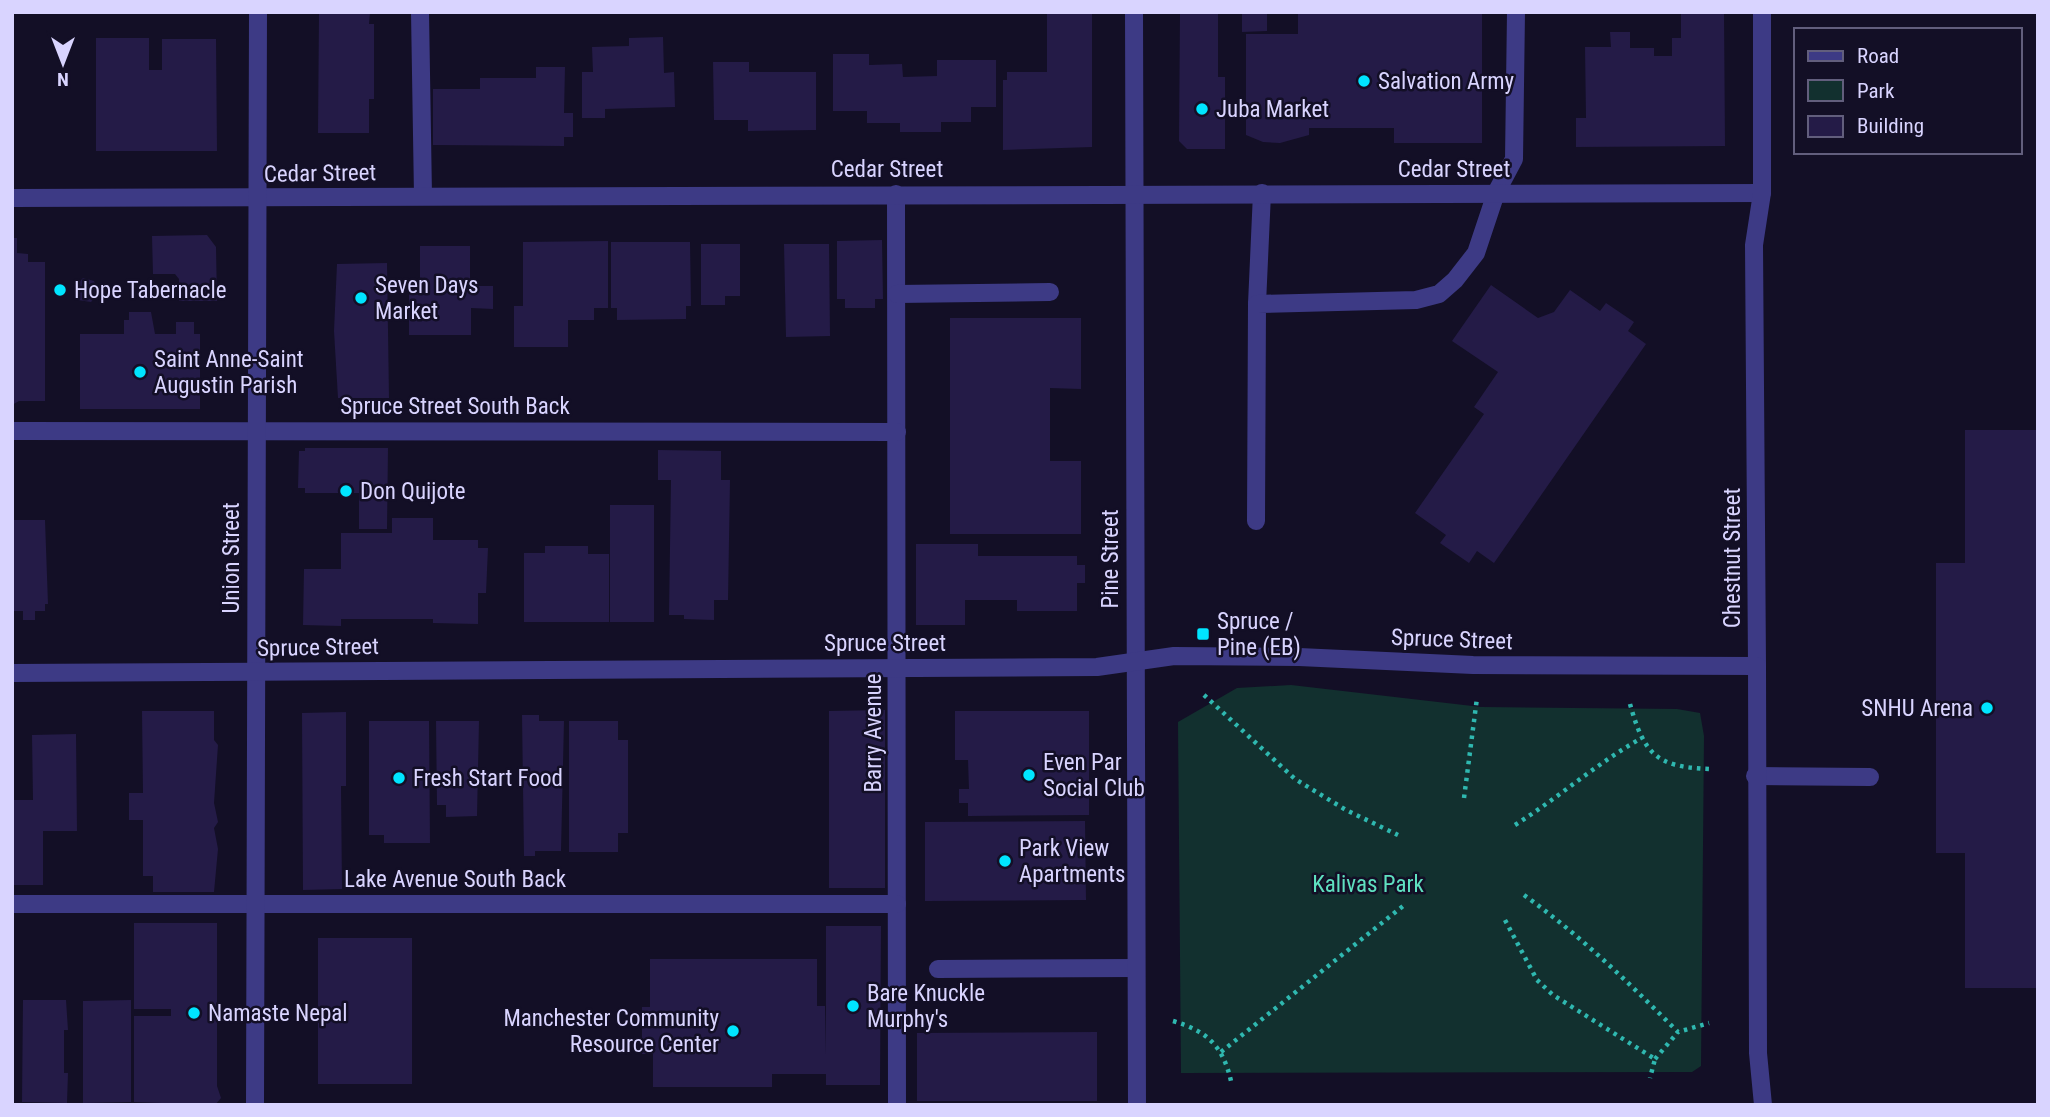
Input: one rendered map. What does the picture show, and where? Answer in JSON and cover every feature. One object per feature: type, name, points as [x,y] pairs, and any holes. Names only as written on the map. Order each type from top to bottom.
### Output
[{"type":"street","name":"Union Street","points":[[255,1105],[258,12]]},
{"type":"street","points":[[420,12],[423,196]]},
{"type":"street","name":"Pine Street","points":[[1134,12],[1137,1105]]},
{"type":"street","points":[[1257,304],[1416,300],[1439,294],[1462,271],[1475,253],[1496,193],[1514,159],[1516,12]]},
{"type":"street","name":"Chestnut Street","points":[[1762,12],[1762,193],[1754,245],[1757,666],[1755,776],[1758,1053],[1763,1105]]},
{"type":"street","points":[[1256,521],[1257,304],[1262,193]]},
{"type":"street","name":"Cedar Street","points":[[12,198],[1762,193]]},
{"type":"street","name":"Barry Avenue","points":[[896,194],[897,1105]]},
{"type":"street","points":[[897,293],[1051,292]]},
{"type":"street","name":"Spruce Street South Back","points":[[12,431],[897,432]]},
{"type":"street","name":"Spruce Street","points":[[12,673],[1097,667],[1174,656],[1299,657],[1473,665],[1757,666]]},
{"type":"street","points":[[1755,776],[1870,777]]},
{"type":"street","name":"Lake Avenue South Back","points":[[12,904],[897,904]]},
{"type":"street","points":[[938,969],[1135,968]]},
{"type":"path","points":[[1204,695],[1295,779],[1346,810],[1398,835]]},
{"type":"path","points":[[1464,798],[1477,698]]},
{"type":"path","points":[[1630,704],[1640,739],[1660,759],[1681,768],[1709,769]]},
{"type":"path","points":[[1515,825],[1559,797],[1610,756],[1640,739]]},
{"type":"path","points":[[1524,895],[1565,925],[1611,965],[1678,1032]]},
{"type":"path","points":[[1221,1052],[1403,906]]},
{"type":"path","points":[[1505,920],[1536,980],[1553,995],[1655,1059]]},
{"type":"path","points":[[1172,1021],[1194,1027],[1221,1052],[1225,1057],[1231,1081]]},
{"type":"path","points":[[1650,1078],[1655,1059],[1678,1032],[1709,1023]]},
{"type":"green space","name":"Kalivas Park","points":[[1291,685],[1481,707],[1677,709],[1700,713],[1704,736],[1701,1066],[1692,1072],[1181,1073],[1178,722],[1237,688]]},
{"type":"building","points":[[319,12],[370,12],[369,24],[374,24],[374,99],[369,99],[369,133],[318,133]]},
{"type":"building","points":[[1047,12],[1092,12],[1092,147],[1003,150],[1003,80],[1007,80],[1007,72],[1047,72]]},
{"type":"building","name":"Juba Market","points":[[1180,12],[1218,12],[1218,77],[1225,77],[1225,149],[1187,149],[1179,141]]},
{"type":"building","points":[[1242,12],[1267,12],[1267,31],[1242,32]]},
{"type":"building","name":"Salvation Army","points":[[1298,12],[1482,12],[1482,143],[1394,143],[1394,128],[1309,128],[1309,135],[1280,143],[1263,142],[1246,135],[1246,34],[1298,34]]},
{"type":"building","points":[[1681,12],[1724,12],[1725,146],[1576,147],[1576,118],[1586,118],[1585,47],[1611,47],[1610,32],[1630,32],[1630,48],[1654,48],[1654,56],[1672,56],[1672,38],[1681,38]]},
{"type":"building","points":[[663,37],[664,73],[674,72],[675,107],[605,109],[605,118],[582,118],[582,72],[593,72],[592,47],[629,46],[629,38]]},
{"type":"building","points":[[96,38],[149,38],[149,70],[162,70],[162,39],[216,39],[217,151],[96,151]]},
{"type":"building","points":[[833,54],[869,54],[869,65],[902,64],[903,77],[937,76],[937,60],[996,60],[996,107],[971,107],[971,122],[941,122],[941,132],[900,132],[900,123],[867,123],[867,111],[833,111]]},
{"type":"building","points":[[713,62],[749,62],[749,72],[816,72],[816,130],[748,131],[748,120],[714,120]]},
{"type":"building","points":[[536,67],[565,67],[564,113],[573,113],[573,137],[564,137],[564,146],[433,145],[433,89],[480,89],[480,78],[536,78]]},
{"type":"building","points":[[207,235],[216,247],[217,301],[179,301],[179,279],[175,274],[153,274],[152,236]]},
{"type":"building","points":[[12,238],[17,238],[17,253],[28,254],[28,262],[45,262],[45,401],[19,401],[12,405]]},
{"type":"building","points":[[882,240],[883,299],[875,299],[875,308],[845,308],[845,299],[837,299],[837,241]]},
{"type":"building","points":[[608,241],[608,308],[594,308],[594,320],[568,320],[568,347],[514,347],[514,306],[523,306],[523,242]]},
{"type":"building","points":[[611,242],[690,242],[691,306],[686,306],[686,319],[617,320],[617,308],[611,308]]},
{"type":"building","points":[[701,244],[740,244],[740,296],[725,296],[725,305],[701,305]]},
{"type":"building","points":[[784,244],[829,244],[830,336],[786,337]]},
{"type":"building","points":[[420,246],[470,246],[470,286],[493,286],[493,309],[471,308],[471,335],[409,335],[409,284],[420,284]]},
{"type":"building","name":"Seven Days Market","points":[[387,263],[389,398],[338,398],[334,331],[337,264]]},
{"type":"building","points":[[83,278],[94,281],[99,293],[91,302],[78,300],[74,288]]},
{"type":"building","points":[[1491,285],[1538,318],[1554,312],[1570,290],[1600,311],[1606,303],[1634,322],[1628,331],[1646,344],[1494,563],[1477,551],[1469,563],[1440,543],[1446,535],[1415,513],[1484,414],[1474,407],[1498,372],[1452,341]]},
{"type":"building","name":"Saint Anne-Saint Augustin Parish","points":[[129,312],[151,312],[155,334],[176,334],[176,322],[194,322],[194,334],[200,334],[200,409],[80,409],[80,334],[124,334],[124,320],[129,320]]},
{"type":"building","points":[[950,318],[1081,318],[1081,389],[1050,388],[1050,461],[1081,461],[1081,534],[950,534]]},
{"type":"building","name":"SNHU Arena","points":[[1965,430],[2038,430],[2038,988],[1965,988],[1965,853],[1936,853],[1936,563],[1965,563]]},
{"type":"building","name":"Don Quijote","points":[[305,448],[388,448],[387,529],[359,529],[359,493],[305,493],[305,488],[298,488],[299,451],[305,451]]},
{"type":"building","points":[[658,450],[721,451],[721,480],[730,480],[728,600],[714,600],[714,620],[684,619],[684,615],[669,615],[671,480],[658,480]]},
{"type":"building","points":[[610,505],[654,505],[654,622],[610,622]]},
{"type":"building","points":[[392,518],[433,518],[433,540],[478,540],[478,548],[488,548],[486,593],[478,593],[478,624],[433,623],[433,619],[341,619],[341,626],[303,625],[304,569],[341,569],[341,533],[392,533]]},
{"type":"building","points":[[12,520],[45,520],[48,604],[45,604],[45,611],[35,611],[35,620],[23,620],[23,611],[12,611]]},
{"type":"building","points":[[916,544],[978,544],[978,556],[1077,556],[1077,565],[1085,565],[1085,583],[1077,583],[1077,611],[1017,611],[1017,600],[965,600],[965,625],[916,625]]},
{"type":"building","points":[[545,546],[588,546],[588,554],[609,554],[609,622],[524,622],[524,553],[545,553]]},
{"type":"building","points":[[885,710],[885,888],[829,888],[829,711]]},
{"type":"building","points":[[142,711],[214,711],[214,740],[218,745],[214,803],[218,822],[214,828],[218,849],[214,892],[153,892],[153,876],[143,876],[143,820],[129,820],[129,793],[143,793]]},
{"type":"building","name":"Even Par Social Club","points":[[955,711],[1089,711],[1089,815],[968,816],[968,803],[959,803],[959,789],[969,789],[968,760],[955,760]]},
{"type":"building","points":[[346,712],[346,786],[341,786],[342,889],[303,890],[302,713]]},
{"type":"building","points":[[522,715],[539,715],[539,721],[564,721],[561,851],[535,851],[535,856],[524,856]]},
{"type":"building","name":"Fresh Start Food","points":[[369,721],[429,721],[430,843],[384,843],[384,835],[369,835]]},
{"type":"building","points":[[436,721],[479,721],[477,816],[446,817],[446,805],[437,805]]},
{"type":"building","points":[[569,721],[618,721],[618,740],[628,740],[628,833],[618,833],[618,852],[569,852]]},
{"type":"building","points":[[76,734],[77,831],[43,831],[43,885],[12,885],[12,800],[33,800],[32,735]]},
{"type":"building","name":"Park View Apartments","points":[[1085,821],[1086,900],[925,901],[925,822]]},
{"type":"building","name":"Namaste Nepal","points":[[134,923],[217,923],[217,1086],[221,1098],[215,1105],[134,1102],[134,1016],[171,1016],[171,1009],[134,1009]]},
{"type":"building","name":"Manchester Community Resource Center","points":[[826,926],[881,926],[880,1085],[826,1085],[826,1074],[772,1074],[772,1087],[653,1087],[653,1054],[642,1054],[642,1007],[650,1007],[650,959],[817,959],[817,1006],[825,1006],[826,1055]]},
{"type":"building","points":[[318,938],[412,938],[412,1084],[318,1084]]},
{"type":"building","points":[[23,1000],[66,1000],[68,1030],[64,1030],[64,1073],[68,1073],[67,1103],[22,1102]]},
{"type":"building","points":[[131,1000],[131,1102],[83,1103],[83,1001]]},
{"type":"building","points":[[1097,1032],[1097,1101],[917,1101],[917,1033]]},
{"type":"place","name":"Salvation Army","points":[[1364,81]]},
{"type":"place","name":"Juba Market","points":[[1202,109]]},
{"type":"place","name":"Hope Tabernacle","points":[[60,290]]},
{"type":"place","name":"Seven Days Market","points":[[361,298]]},
{"type":"place","name":"Saint Anne-Saint Augustin Parish","points":[[140,372]]},
{"type":"place","name":"Don Quijote","points":[[346,491]]},
{"type":"place","name":"Spruce / Pine (EB)","points":[[1203,634]]},
{"type":"place","name":"SNHU Arena","points":[[1987,708]]},
{"type":"place","name":"Even Par Social Club","points":[[1029,775]]},
{"type":"place","name":"Fresh Start Food","points":[[399,778]]},
{"type":"place","name":"Park View Apartments","points":[[1005,861]]},
{"type":"place","name":"Bare Knuckle Murphy's","points":[[853,1006]]},
{"type":"place","name":"Namaste Nepal","points":[[194,1013]]},
{"type":"place","name":"Manchester Community Resource Center","points":[[733,1031]]}]
